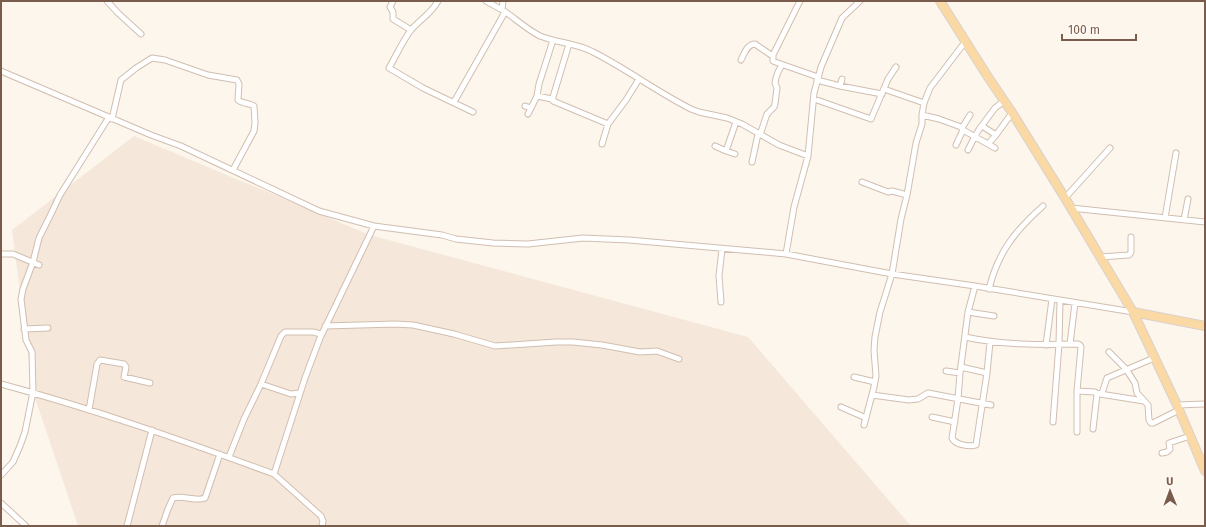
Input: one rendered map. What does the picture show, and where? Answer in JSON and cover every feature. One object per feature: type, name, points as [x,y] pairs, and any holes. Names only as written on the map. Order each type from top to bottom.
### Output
[{"type":"main road","points":[[940,1],[1065,198],[1133,312],[1178,407],[1205,471]]},
{"type":"main road","points":[[1133,312],[1203,325]]},
{"type":"street","points":[[107,1],[142,34]]},
{"type":"street","points":[[393,1],[390,7],[393,12],[393,19],[411,30]]},
{"type":"street","points":[[438,1],[431,12],[411,30],[389,68],[423,88],[473,112]]},
{"type":"street","points":[[486,1],[504,11],[534,33],[552,40],[585,48],[611,61],[691,109],[727,118],[779,145],[808,156]]},
{"type":"street","points":[[454,102],[504,11],[503,1]]},
{"type":"street","points":[[800,1],[773,55],[774,61],[818,79],[840,86],[883,91],[924,103]]},
{"type":"street","points":[[786,254],[794,207],[808,156],[814,99],[818,79],[842,18],[860,1]]},
{"type":"street","points":[[528,114],[537,96],[552,40]]},
{"type":"street","points":[[864,425],[875,382],[875,337],[880,312],[892,274],[916,143],[922,124],[924,103],[930,88],[965,42]]},
{"type":"street","points":[[552,99],[569,44]]},
{"type":"street","points":[[741,60],[749,46],[752,44],[755,44],[773,55]]},
{"type":"street","points":[[1,475],[13,462],[20,446],[33,392],[32,352],[26,340],[21,299],[39,238],[60,195],[110,118],[121,80],[152,58],[165,60],[208,75],[237,80],[239,84],[238,100],[254,106],[255,123],[254,131],[233,170]]},
{"type":"street","points":[[752,162],[753,152],[759,134],[767,114],[775,104],[777,88],[775,83],[782,65]]},
{"type":"street","points":[[814,99],[870,119],[872,118],[883,91],[896,67]]},
{"type":"street","points":[[1,71],[110,118],[181,146],[233,170],[300,204],[322,212],[374,226],[442,235],[456,239],[493,243],[526,244],[583,238],[629,240],[786,254],[892,274],[1133,312]]},
{"type":"street","points":[[602,144],[608,124],[626,100],[639,79]]},
{"type":"street","points":[[840,86],[842,79]]},
{"type":"street","points":[[537,96],[552,99],[608,124]]},
{"type":"street","points":[[968,150],[974,136],[995,108],[1004,101]]},
{"type":"street","points":[[525,106],[531,108]]},
{"type":"street","points":[[988,144],[1012,113]]},
{"type":"street","points":[[922,115],[939,118],[995,148]]},
{"type":"street","points":[[956,145],[962,129],[970,115]]},
{"type":"street","points":[[726,151],[736,122]]},
{"type":"street","points":[[982,126],[996,135]]},
{"type":"street","points":[[715,146],[735,154]]},
{"type":"street","points":[[1065,198],[1110,148]]},
{"type":"street","points":[[1165,218],[1176,153]]},
{"type":"street","points":[[862,182],[888,192],[892,190],[907,195]]},
{"type":"street","points":[[1184,220],[1188,199]]},
{"type":"street","points":[[989,289],[993,274],[1011,240],[1024,224],[1043,206]]},
{"type":"street","points":[[1071,208],[1205,222]]},
{"type":"street","points":[[274,474],[321,334],[374,226]]},
{"type":"street","points":[[1100,257],[1129,255],[1131,252],[1131,237]]},
{"type":"street","points":[[721,302],[719,276],[722,249]]},
{"type":"street","points":[[1,254],[11,254],[39,265]]},
{"type":"street","points":[[975,286],[968,312],[952,438],[956,443],[974,446],[976,444],[987,373],[990,342]]},
{"type":"street","points":[[1046,345],[1052,299]]},
{"type":"street","points":[[1054,422],[1060,301]]},
{"type":"street","points":[[1070,344],[1075,303]]},
{"type":"street","points":[[968,312],[994,316]]},
{"type":"street","points":[[325,326],[395,324],[413,325],[454,334],[495,346],[573,342],[602,345],[641,352],[658,351],[679,359]]},
{"type":"street","points":[[24,329],[48,328]]},
{"type":"street","points":[[229,457],[244,419],[261,384],[281,336],[288,332],[313,332],[321,334]]},
{"type":"street","points":[[965,337],[990,342],[1080,345],[1077,391],[1077,432]]},
{"type":"street","points":[[1109,352],[1126,369],[1135,383],[1137,393],[1148,405],[1149,420],[1152,423],[1178,407],[1205,404]]},
{"type":"street","points":[[1098,394],[1102,393],[1107,378],[1154,358]]},
{"type":"street","points":[[89,410],[97,364],[100,360],[125,364],[126,367],[124,377],[150,383]]},
{"type":"street","points":[[946,371],[961,370],[987,373]]},
{"type":"street","points":[[854,377],[875,382]]},
{"type":"street","points":[[1,384],[33,392],[152,430],[274,474],[321,516],[323,520],[322,526]]},
{"type":"street","points":[[261,384],[291,394],[300,393]]},
{"type":"street","points":[[1077,391],[1095,392],[1098,394],[1145,401]]},
{"type":"street","points":[[872,395],[909,400],[918,399],[928,393],[958,400],[991,405]]},
{"type":"street","points":[[1093,429],[1098,394]]},
{"type":"street","points":[[842,407],[866,418]]},
{"type":"street","points":[[932,417],[955,422]]},
{"type":"street","points":[[127,526],[152,430]]},
{"type":"street","points":[[1162,453],[1170,449],[1169,443],[1190,436]]},
{"type":"street","points":[[162,526],[172,499],[178,497],[205,498],[220,454]]},
{"type":"street","points":[[1,503],[26,526]]},
{"type":"shaded area","points":[[134,136],[370,235],[748,337],[911,526],[78,526],[33,392],[12,230]]}]
